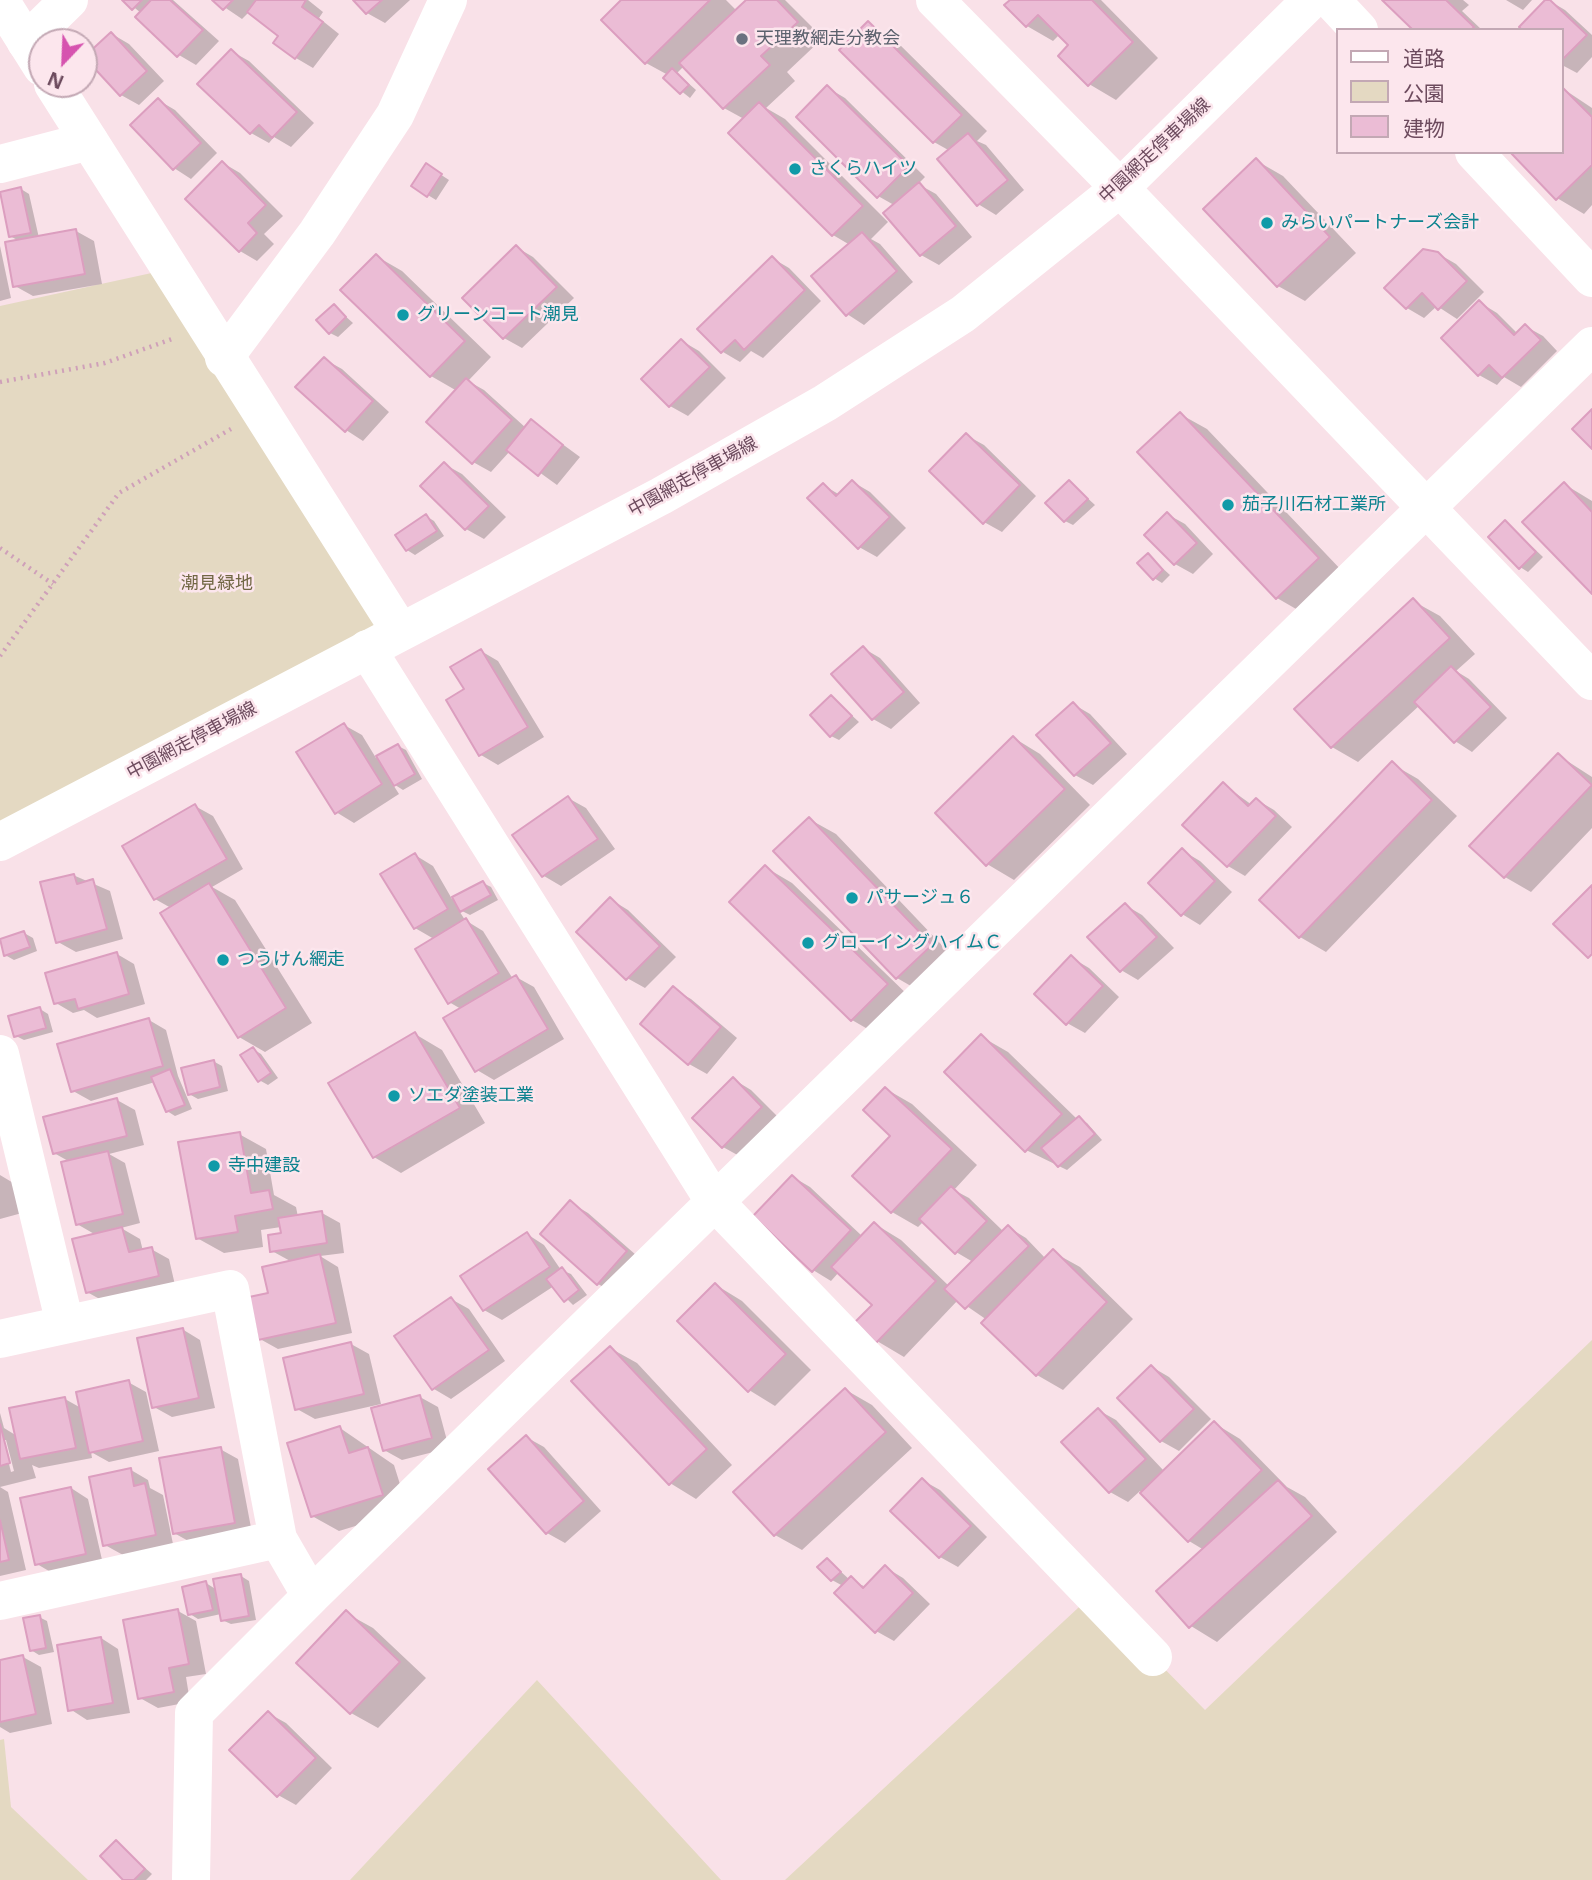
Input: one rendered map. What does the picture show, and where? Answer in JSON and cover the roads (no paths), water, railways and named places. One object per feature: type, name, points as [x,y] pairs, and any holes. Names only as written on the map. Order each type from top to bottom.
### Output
[{"type":"street","points":[[0,0],[28,45]]},
{"type":"street","points":[[51,28],[69,0]]},
{"type":"street","points":[[225,358],[317,233],[395,115],[448,0]]},
{"type":"street","points":[[935,0],[1120,188],[1592,681]]},
{"type":"street","name":"中園網走停車場線","points":[[0,842],[661,496],[825,403],[963,314],[1120,188],[1311,0]]},
{"type":"street","points":[[1331,0],[1357,28]]},
{"type":"street","points":[[62,98],[400,631]]},
{"type":"street","points":[[0,164],[89,141]]},
{"type":"street","points":[[1476,154],[1592,278]]},
{"type":"street","points":[[191,1879],[194,1713],[714,1201],[1592,346]]},
{"type":"street","points":[[367,649],[714,1201],[1153,1657]]},
{"type":"street","points":[[0,1054],[65,1325]]},
{"type":"street","points":[[0,1339],[230,1289],[278,1539],[311,1597]]},
{"type":"street","points":[[0,1601],[278,1539]]},
{"type":"place","name":"天理教網走分教会","points":[[742,39]]},
{"type":"place","name":"さくらハイツ","points":[[795,169]]},
{"type":"place","name":"みらいパートナーズ会計","points":[[1267,223]]},
{"type":"place","name":"グリーンコート潮見","points":[[403,315]]},
{"type":"place","name":"茄子川石材工業所","points":[[1228,505]]},
{"type":"place","name":"パサージュ６","points":[[852,898]]},
{"type":"place","name":"グローイングハイムＣ","points":[[808,943]]},
{"type":"place","name":"つうけん網走","points":[[223,960]]},
{"type":"place","name":"ソエダ塗装工業","points":[[394,1096]]},
{"type":"place","name":"寺中建設","points":[[214,1166]]},
{"type":"park label","name":"潮見緑地","points":[[217,584]]}]
